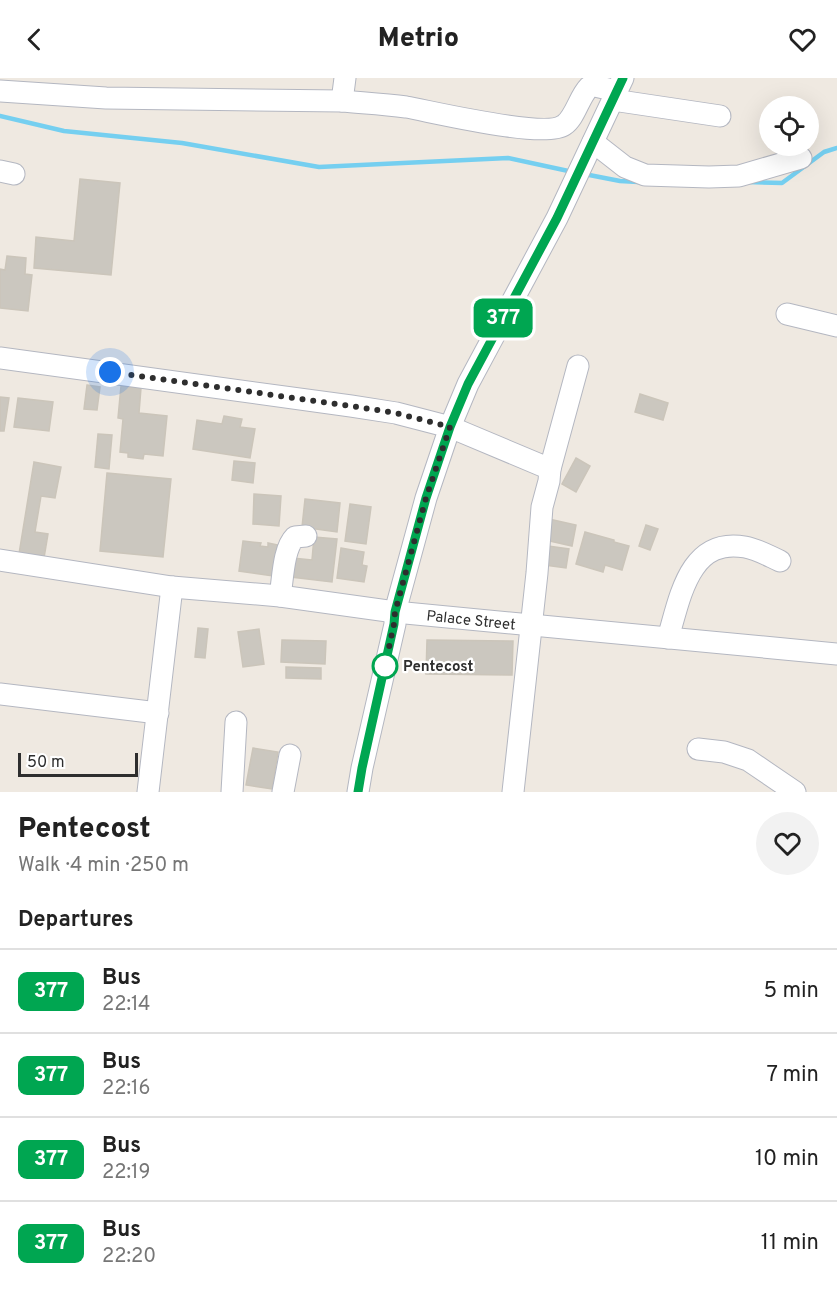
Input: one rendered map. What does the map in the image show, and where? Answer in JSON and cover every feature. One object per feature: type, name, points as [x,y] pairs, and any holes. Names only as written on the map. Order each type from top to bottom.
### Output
[{"type":"street","points":[[342,102],[345,78]]},
{"type":"street","points":[[0,91],[106,98],[342,102],[405,107],[503,126],[549,130],[566,125],[589,87],[596,86],[720,116]]},
{"type":"street","points":[[358,792],[395,612],[426,498],[450,427],[468,384],[557,218],[618,90]]},
{"type":"street","points":[[590,149],[645,175],[739,176],[801,158]]},
{"type":"street","points":[[787,314],[837,326]]},
{"type":"street","points":[[0,358],[396,413],[450,427],[550,469]]},
{"type":"street","points":[[513,792],[542,507],[578,366]]},
{"type":"street","points":[[280,596],[290,542],[295,537],[306,536]]},
{"type":"street","points":[[668,638],[683,586],[695,565],[716,548],[733,545],[748,547],[780,561]]},
{"type":"street","name":"Palace Street","points":[[0,560],[172,587],[280,596],[395,612],[531,626],[837,654]]},
{"type":"street","points":[[148,792],[172,587]]},
{"type":"street","points":[[0,694],[158,713]]},
{"type":"street","points":[[232,792],[236,722]]},
{"type":"street","points":[[698,749],[724,752],[748,760],[795,792]]},
{"type":"street","points":[[284,792],[290,755]]},
{"type":"building","points":[[80,179],[120,183],[111,275],[34,268],[36,237],[74,241]]},
{"type":"building","points":[[7,256],[26,258],[25,274],[32,275],[28,311],[0,308],[0,269],[5,270]]},
{"type":"building","points":[[87,385],[100,387],[97,410],[84,409]]},
{"type":"building","points":[[121,386],[141,388],[139,413],[167,416],[163,456],[144,454],[143,459],[128,457],[128,453],[120,452],[123,419],[118,418]]},
{"type":"building","points":[[640,394],[668,403],[663,420],[635,412]]},
{"type":"building","points":[[0,397],[9,398],[4,431],[0,431]]},
{"type":"building","points":[[18,398],[53,402],[49,431],[14,427]]},
{"type":"building","points":[[224,416],[242,419],[240,427],[255,429],[250,458],[193,449],[197,420],[222,424]]},
{"type":"building","points":[[98,434],[112,435],[109,469],[95,467]]},
{"type":"building","points":[[576,458],[590,466],[576,492],[562,484]]},
{"type":"building","points":[[234,461],[255,463],[253,483],[232,480]]},
{"type":"building","points":[[34,462],[61,467],[55,498],[41,496],[35,532],[48,534],[44,558],[19,554]]},
{"type":"building","points":[[107,473],[171,479],[163,557],[100,551]]},
{"type":"building","points":[[254,494],[281,496],[279,526],[253,524]]},
{"type":"building","points":[[305,499],[340,503],[337,532],[302,527]]},
{"type":"building","points":[[350,504],[371,507],[366,544],[345,541]]},
{"type":"building","points":[[549,519],[576,525],[572,546],[545,540]]},
{"type":"building","points":[[646,525],[658,529],[650,550],[639,546]]},
{"type":"building","points":[[585,532],[629,546],[622,570],[605,565],[603,572],[576,564]]},
{"type":"building","points":[[314,537],[337,539],[332,582],[291,577],[293,558],[312,560]]},
{"type":"building","points":[[243,541],[261,543],[260,546],[268,547],[268,543],[278,545],[273,576],[239,571]]},
{"type":"building","points":[[548,546],[569,549],[566,568],[545,565]]},
{"type":"building","points":[[341,548],[364,552],[362,565],[367,566],[364,582],[337,578]]},
{"type":"building","points":[[198,628],[208,629],[205,658],[195,657]]},
{"type":"building","points":[[259,629],[264,664],[243,667],[238,632]]},
{"type":"building","points":[[282,640],[326,641],[325,664],[281,662]]},
{"type":"building","points":[[427,640],[513,641],[512,675],[426,674]]},
{"type":"building","points":[[286,667],[321,668],[321,679],[286,678]]},
{"type":"building","points":[[253,748],[278,752],[272,789],[246,785]]},
{"type":"waterway","points":[[0,116],[64,131],[182,143],[319,167],[508,158],[573,172]]},
{"type":"waterway","points":[[748,182],[782,183],[824,152],[837,148]]},
{"type":"waterway","points":[[584,174],[638,182]]},
{"type":"bus line","name":"377","points":[[358,792],[395,612],[426,498],[450,427],[468,384],[557,218],[623,78]]},
{"type":"place","name":"Pentecost","points":[[385,666]]},
{"type":"route","points":[[110,372],[396,413],[450,427],[426,498],[395,612],[385,666]]}]
